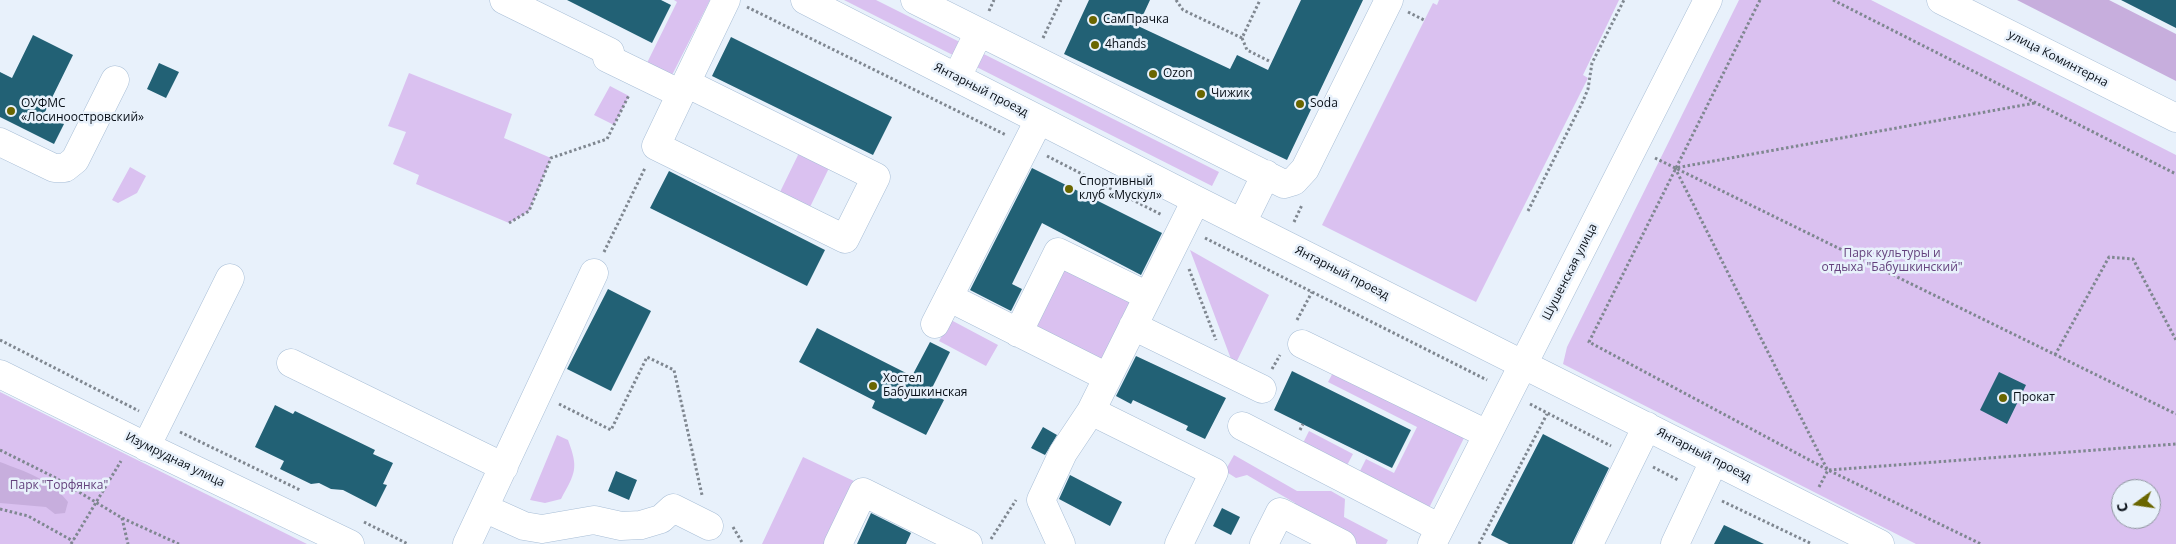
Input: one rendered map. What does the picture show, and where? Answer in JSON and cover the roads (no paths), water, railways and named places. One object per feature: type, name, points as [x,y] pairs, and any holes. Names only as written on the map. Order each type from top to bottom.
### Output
[{"type":"street","points":[[504,0],[610,52],[607,58],[640,74],[683,89],[876,177],[845,239],[656,146],[683,89],[733,2]]},
{"type":"street","name":"Янтарный проезд","points":[[805,0],[1196,200],[1880,544]]},
{"type":"street","points":[[915,0],[1284,184],[1294,181],[1305,169],[1388,0]]},
{"type":"street","name":"Шушенская улица","points":[[1436,536],[1708,0]]},
{"type":"street","name":"улица Коминтерна","points":[[1940,0],[1979,9],[2176,118]]},
{"type":"street","points":[[957,78],[979,32]]},
{"type":"street","points":[[0,142],[54,168],[64,168],[75,160],[115,80]]},
{"type":"street","points":[[935,324],[1040,120]]},
{"type":"street","points":[[1242,223],[1266,174]]},
{"type":"street","points":[[1061,544],[1041,500],[1063,454],[1091,411],[1196,200]]},
{"type":"street","points":[[1018,333],[1058,252],[1148,296]]},
{"type":"street","points":[[467,544],[504,467],[544,396],[594,273]]},
{"type":"street","points":[[139,443],[230,278]]},
{"type":"street","points":[[950,298],[1108,377]]},
{"type":"street","points":[[1133,326],[1262,390]]},
{"type":"street","points":[[1292,342],[1487,434]]},
{"type":"street","points":[[291,363],[504,467]]},
{"type":"street","name":"Изумрудная улица","points":[[0,374],[139,443],[354,532]]},
{"type":"street","points":[[1091,411],[1214,472],[1179,544]]},
{"type":"street","points":[[1242,426],[1436,536]]},
{"type":"street","points":[[1589,544],[1647,426]]},
{"type":"street","points":[[1675,544],[1714,461]]},
{"type":"street","points":[[838,544],[863,492],[968,544]]},
{"type":"street","points":[[484,508],[524,526],[542,530],[594,520],[621,526],[641,526],[662,519],[673,508],[709,526]]},
{"type":"street","points":[[1264,544],[1280,512],[1342,544]]},
{"type":"place","name":"СамПрачка","points":[[1093,20]]},
{"type":"place","name":"4hands","points":[[1095,45]]},
{"type":"place","name":"Ozon","points":[[1153,74]]},
{"type":"place","name":"Чижик","points":[[1201,94]]},
{"type":"place","name":"Soda","points":[[1300,104]]},
{"type":"place","name":"ОУФМС «Лосиноостровский»","points":[[11,111]]},
{"type":"place","name":"Спортивный клуб «Мускул»","points":[[1069,189]]},
{"type":"place","name":"Хостел Бабушкинская","points":[[873,386]]},
{"type":"place","name":"Прокат","points":[[2003,398]]},
{"type":"park label","name":"Парк культуры и отдыха \"Бабушкинский\"","points":[[1892,261]]},
{"type":"park label","name":"Парк \"Торфянка\"","points":[[59,486]]}]
